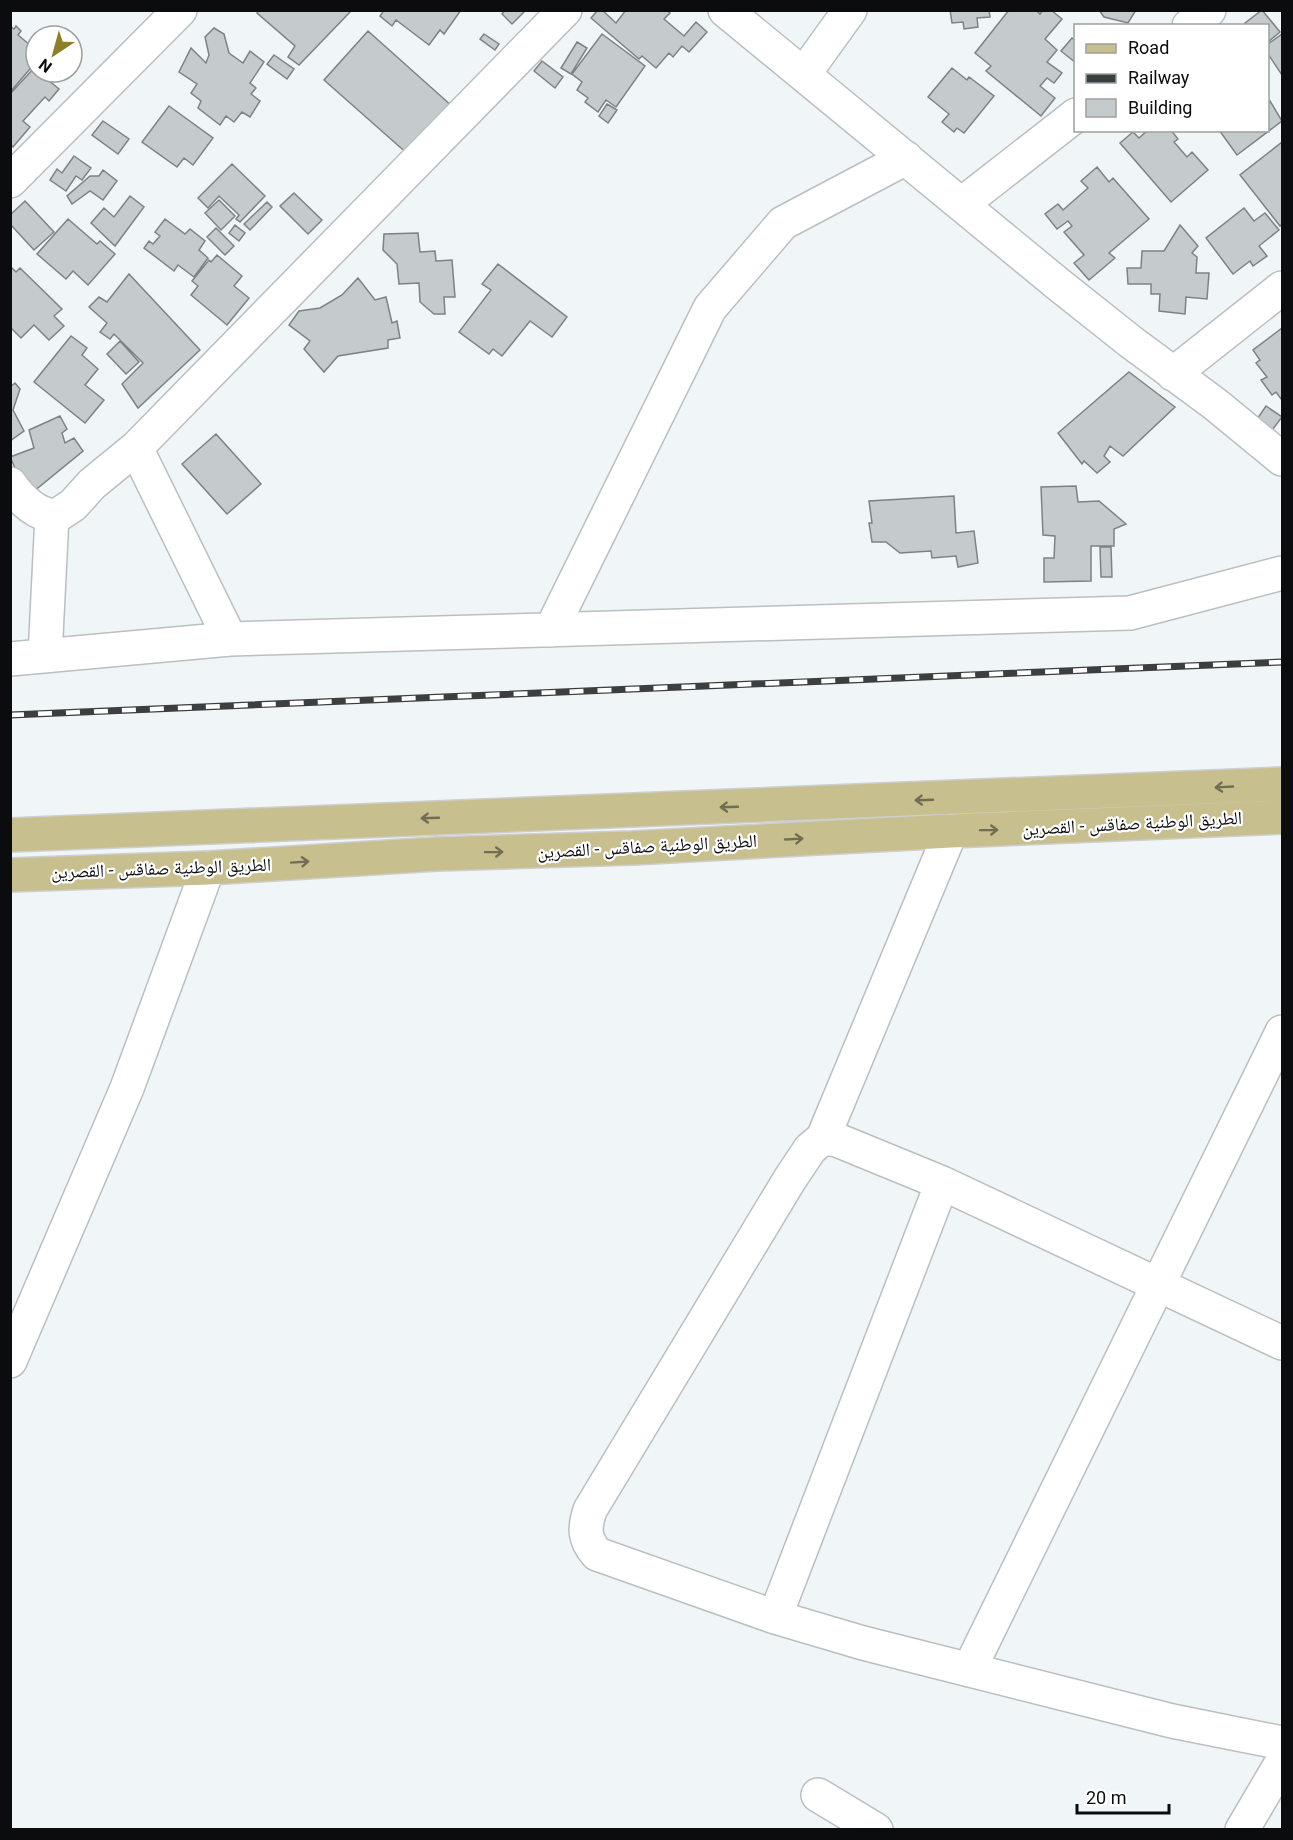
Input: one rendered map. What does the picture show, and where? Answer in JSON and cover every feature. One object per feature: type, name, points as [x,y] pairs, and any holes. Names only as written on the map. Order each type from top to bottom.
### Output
[{"type":"main road","name":"الطريق الوطنية صفاقس - القصرين","points":[[10,835],[1277,785]]},
{"type":"main road","points":[[1277,785],[1277,817]]},
{"type":"main road","points":[[570,813],[573,851]]},
{"type":"main road","name":"الطريق الوطنية صفاقس - القصرين","points":[[10,875],[208,868],[437,854],[573,851],[1277,817]]},
{"type":"street","points":[[10,181],[180,10]]},
{"type":"street","points":[[10,484],[36,509],[52,516],[58,515],[73,505],[92,484],[136,448],[565,10]]},
{"type":"street","points":[[725,10],[1058,284],[1215,404],[1282,459]]},
{"type":"street","points":[[804,74],[850,10]]},
{"type":"street","points":[[1192,24],[1209,10]]},
{"type":"street","points":[[962,204],[1074,117]]},
{"type":"street","points":[[551,630],[710,308],[783,223],[906,158]]},
{"type":"street","points":[[1173,374],[1282,288]]},
{"type":"street","points":[[136,448],[230,639]]},
{"type":"street","points":[[45,656],[52,516]]},
{"type":"street","points":[[10,659],[230,639],[1130,613],[1282,573]]},
{"type":"street","points":[[951,831],[823,1138],[810,1149],[790,1179],[590,1510],[586,1522],[585,1539],[597,1554],[775,1617],[862,1642],[1172,1721],[1282,1743]]},
{"type":"street","points":[[10,1361],[127,1088],[208,868]]},
{"type":"street","points":[[969,1670],[1282,1032]]},
{"type":"street","points":[[823,1138],[837,1140],[942,1183],[1282,1343]]},
{"type":"street","points":[[775,1617],[942,1183]]},
{"type":"street","points":[[1242,1830],[1282,1762]]},
{"type":"street","points":[[818,1795],[876,1830]]},
{"type":"building","points":[[259,10],[352,10],[299,65],[288,57],[295,46],[257,13]]},
{"type":"building","points":[[384,10],[461,10],[444,34],[440,30],[429,45],[396,20],[392,26],[380,16]]},
{"type":"building","points":[[505,10],[526,10],[512,24],[502,14]]},
{"type":"building","points":[[598,10],[602,10],[616,23],[626,10],[666,10],[670,13],[664,19],[684,36],[696,22],[707,32],[689,52],[682,46],[673,57],[669,53],[656,68],[642,56],[639,59],[591,18]]},
{"type":"building","points":[[950,10],[989,10],[990,17],[977,18],[978,27],[964,29],[963,22],[952,23]]},
{"type":"building","points":[[1009,10],[1036,10],[1040,14],[1043,10],[1051,10],[1062,19],[1045,39],[1057,50],[1047,62],[1062,73],[1054,83],[1047,78],[1040,86],[1055,98],[1041,116],[986,71],[991,66],[975,53]]},
{"type":"building","points":[[1099,10],[1136,10],[1128,23],[1104,17]]},
{"type":"building","points":[[1262,10],[1280,32],[1269,41],[1269,24],[1245,23]]},
{"type":"building","points":[[10,26],[14,29],[16,26],[21,31],[18,35],[24,40],[24,76],[10,92]]},
{"type":"building","points":[[214,28],[224,34],[229,53],[243,63],[250,51],[264,62],[250,83],[256,88],[251,94],[260,101],[250,117],[242,112],[234,122],[226,116],[220,125],[198,108],[201,101],[191,93],[197,84],[179,72],[191,48],[206,63],[209,55],[205,37]]},
{"type":"building","points":[[368,31],[453,107],[410,156],[324,80]]},
{"type":"building","points":[[484,34],[499,44],[495,50],[480,39]]},
{"type":"building","points":[[602,34],[645,66],[616,107],[606,100],[598,112],[585,102],[588,98],[577,90],[582,82],[572,74]]},
{"type":"building","points":[[1282,34],[1282,75],[1269,56],[1269,43]]},
{"type":"building","points":[[1072,38],[1074,40],[1074,61],[1061,51]]},
{"type":"building","points":[[577,42],[587,48],[571,74],[561,68]]},
{"type":"building","points":[[274,55],[294,69],[287,79],[267,64]]},
{"type":"building","points":[[542,61],[563,77],[555,88],[534,71]]},
{"type":"building","points":[[952,68],[967,80],[969,77],[994,96],[964,133],[957,128],[954,132],[942,122],[949,114],[928,97]]},
{"type":"building","points":[[24,79],[24,84],[53,84],[59,89],[49,101],[45,97],[23,121],[30,127],[13,147],[10,144],[10,94]]},
{"type":"building","points":[[1269,102],[1282,121],[1269,131]]},
{"type":"building","points":[[607,104],[617,110],[608,123],[599,116]]},
{"type":"building","points":[[169,106],[213,138],[193,165],[184,158],[177,167],[142,142]]},
{"type":"building","points":[[103,121],[129,139],[118,154],[92,135]]},
{"type":"building","points":[[1133,132],[1139,138],[1146,132],[1173,132],[1178,139],[1174,142],[1187,157],[1192,152],[1208,170],[1171,202],[1120,143]]},
{"type":"building","points":[[1220,132],[1267,132],[1237,155]]},
{"type":"building","points":[[1282,142],[1282,224],[1280,226],[1240,175]]},
{"type":"building","points":[[74,156],[91,168],[82,180],[76,176],[66,191],[50,180],[57,169],[62,173]]},
{"type":"building","points":[[232,164],[265,196],[240,222],[236,219],[239,215],[219,196],[208,208],[198,198]]},
{"type":"building","points":[[1097,167],[1109,182],[1113,178],[1149,219],[1109,253],[1115,258],[1089,280],[1074,263],[1084,255],[1064,232],[1072,226],[1068,221],[1057,229],[1045,214],[1058,204],[1063,210],[1088,188],[1081,181]]},
{"type":"building","points":[[103,170],[117,181],[103,200],[90,191],[72,204],[67,196],[90,176],[99,176]]},
{"type":"building","points":[[294,193],[322,220],[308,234],[280,206]]},
{"type":"building","points":[[130,196],[144,207],[115,246],[91,223],[104,208],[114,217]]},
{"type":"building","points":[[219,200],[235,216],[221,230],[205,213]]},
{"type":"building","points":[[25,201],[54,232],[34,250],[10,224],[10,215]]},
{"type":"building","points":[[267,202],[272,207],[250,230],[244,224]]},
{"type":"building","points":[[1244,208],[1254,221],[1265,213],[1279,230],[1259,246],[1267,256],[1253,266],[1250,261],[1233,274],[1206,238]]},
{"type":"building","points":[[68,219],[97,244],[100,241],[115,254],[88,285],[73,271],[66,279],[37,254]]},
{"type":"building","points":[[165,219],[185,234],[190,229],[205,241],[199,250],[208,258],[194,277],[178,265],[174,271],[144,248],[149,241],[153,244],[160,236],[155,232]]},
{"type":"building","points":[[235,225],[245,233],[239,241],[229,233]]},
{"type":"building","points":[[1180,225],[1198,246],[1192,253],[1197,257],[1196,273],[1209,273],[1207,299],[1186,297],[1185,314],[1159,311],[1160,294],[1151,294],[1151,284],[1128,284],[1127,268],[1141,268],[1142,251],[1164,251]]},
{"type":"building","points":[[216,228],[234,246],[225,255],[207,237]]},
{"type":"building","points":[[418,233],[420,252],[435,251],[436,261],[452,260],[455,297],[444,297],[445,314],[434,314],[420,302],[419,283],[399,284],[397,264],[383,250],[384,234]]},
{"type":"building","points":[[217,255],[242,276],[234,286],[249,298],[227,325],[191,295],[198,286],[192,281],[209,260],[211,262]]},
{"type":"building","points":[[498,264],[567,317],[552,337],[530,321],[502,356],[493,349],[489,354],[459,332],[491,290],[482,284]]},
{"type":"building","points":[[10,266],[16,272],[20,268],[62,309],[54,316],[64,326],[49,340],[34,325],[21,338],[10,327]]},
{"type":"building","points":[[129,274],[200,350],[138,408],[122,384],[143,363],[114,334],[110,339],[100,332],[107,323],[89,307],[99,297],[107,302]]},
{"type":"building","points":[[358,278],[375,300],[386,297],[392,323],[397,321],[400,338],[388,340],[388,348],[338,356],[324,372],[304,349],[310,341],[289,325],[299,311],[320,308],[342,295]]},
{"type":"building","points":[[1282,328],[1282,400],[1276,392],[1272,395],[1261,380],[1267,377],[1256,363],[1260,360],[1253,350]]},
{"type":"building","points":[[71,336],[87,348],[82,355],[98,369],[85,385],[104,400],[85,423],[34,382]]},
{"type":"building","points":[[120,341],[139,362],[126,374],[107,354]]},
{"type":"building","points":[[1129,372],[1175,407],[1123,456],[1110,446],[1104,456],[1110,462],[1097,473],[1084,461],[1082,464],[1058,433]]},
{"type":"building","points":[[15,383],[20,389],[13,410],[24,431],[10,441],[10,387]]},
{"type":"building","points":[[1266,406],[1282,417],[1270,433],[1255,422]]},
{"type":"building","points":[[60,416],[67,429],[62,433],[65,443],[74,438],[83,451],[28,496],[10,457],[34,448],[29,430]]},
{"type":"building","points":[[216,434],[261,484],[227,514],[182,464]]},
{"type":"building","points":[[1076,486],[1078,502],[1099,501],[1126,524],[1114,529],[1114,546],[1091,546],[1091,581],[1044,582],[1044,558],[1054,558],[1055,536],[1043,535],[1041,487]]},
{"type":"building","points":[[954,496],[956,533],[974,531],[978,563],[958,567],[956,556],[932,558],[931,551],[900,553],[886,542],[872,542],[869,501]]},
{"type":"building","points":[[1100,547],[1111,547],[1112,577],[1101,577]]},
{"type":"railway","points":[[10,715],[1282,662]]}]
